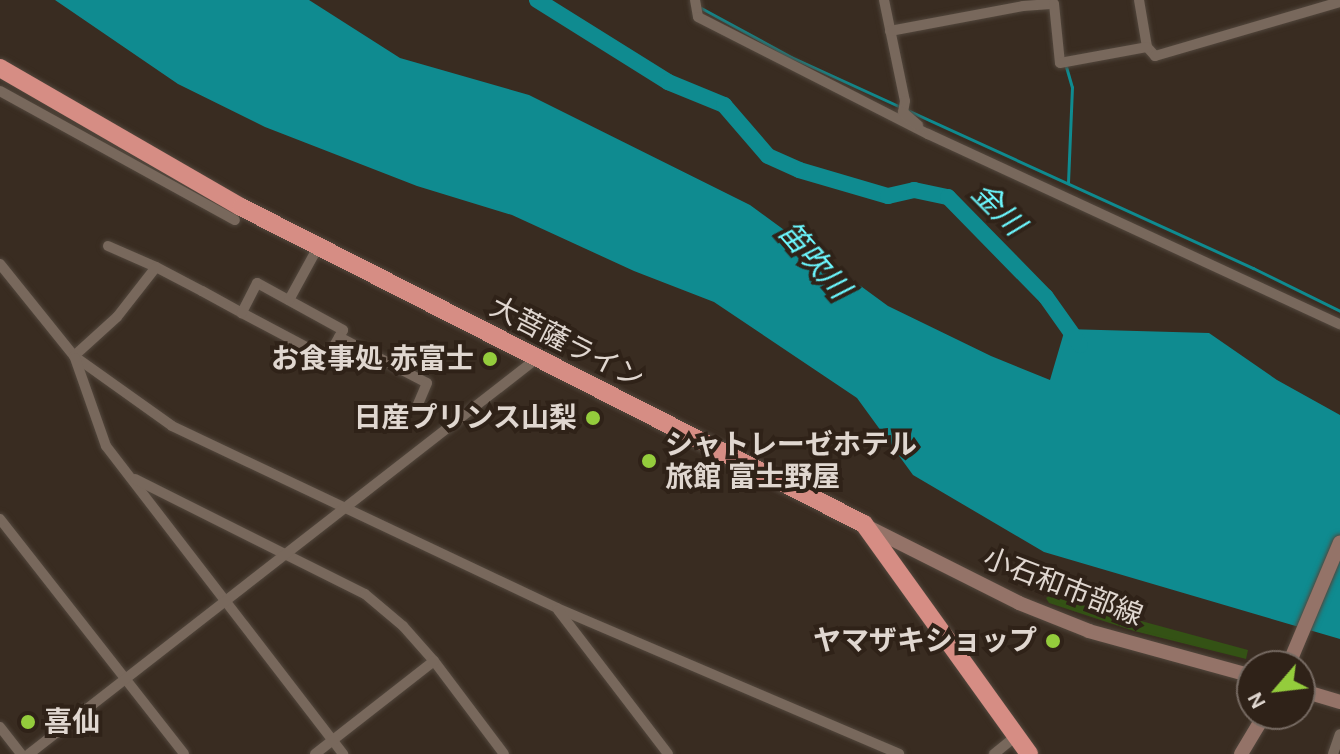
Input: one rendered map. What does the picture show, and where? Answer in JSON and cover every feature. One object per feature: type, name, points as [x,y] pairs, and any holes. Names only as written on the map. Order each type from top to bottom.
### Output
[{"type":"highway","name":"大菩薩ライン","points":[[0,68],[163,171],[864,524],[1029,754]]},
{"type":"main road","name":"小石和市部線","points":[[864,524],[1019,603],[1089,631],[1236,672]]},
{"type":"main road","points":[[1295,650],[1340,542]]},
{"type":"main road","points":[[895,569],[901,557],[914,550]]},
{"type":"main road","points":[[1316,695],[1340,702]]},
{"type":"main road","points":[[1241,754],[1255,730]]},
{"type":"street","points":[[695,0],[698,17],[928,134],[1340,324]]},
{"type":"street","points":[[884,0],[904,106],[928,134]]},
{"type":"street","points":[[1139,0],[1147,47],[1155,56],[1340,2]]},
{"type":"street","points":[[890,31],[1010,8],[1054,4],[1064,62],[1147,47]]},
{"type":"street","points":[[0,91],[163,171],[235,220]]},
{"type":"street","points":[[108,246],[156,267],[242,313],[327,358],[343,330],[257,283],[242,313]]},
{"type":"street","points":[[289,300],[318,247]]},
{"type":"street","points":[[0,264],[74,356],[172,426],[557,608],[899,754]]},
{"type":"street","points":[[74,356],[117,317],[156,267]]},
{"type":"street","points":[[339,337],[427,383],[417,406]]},
{"type":"street","points":[[74,356],[106,446],[343,754]]},
{"type":"street","points":[[29,754],[536,359]]},
{"type":"street","points":[[132,477],[365,594],[403,626],[434,661],[504,754]]},
{"type":"street","points":[[0,519],[184,754]]},
{"type":"street","points":[[557,608],[668,754]]},
{"type":"street","points":[[315,754],[434,661]]},
{"type":"street","points":[[0,727],[21,754]]},
{"type":"street","points":[[1333,754],[1340,734]]},
{"type":"street","points":[[994,754],[1016,736]]},
{"type":"green space","points":[[1049,596],[1248,650],[1236,650],[1236,656],[1134,631],[1049,603],[1046,598]]},
{"type":"water","name":"笛吹川","points":[[55,0],[309,0],[400,58],[529,95],[750,205],[888,306],[991,356],[1050,380],[1065,329],[1209,333],[1277,380],[1340,415],[1340,639],[1044,552],[913,475],[857,398],[714,302],[634,271],[512,215],[417,186],[265,127],[178,84]]},
{"type":"waterway","name":"金川","points":[[537,0],[668,82],[724,105],[768,156],[799,170],[888,196],[914,190],[948,197],[1046,297],[1080,345]]},
{"type":"waterway","points":[[701,8],[791,57],[1253,268],[1340,311]]},
{"type":"waterway","points":[[1065,63],[1072,87],[1068,182]]},
{"type":"place","name":"お食事処 赤富士","points":[[490,359]]},
{"type":"place","name":"日産プリンス山梨","points":[[593,418]]},
{"type":"place","name":"シャトレーゼホテル 旅館 富士野屋","points":[[649,461]]},
{"type":"place","name":"ヤマザキショップ","points":[[1053,641]]},
{"type":"place","name":"喜仙","points":[[28,722]]}]
